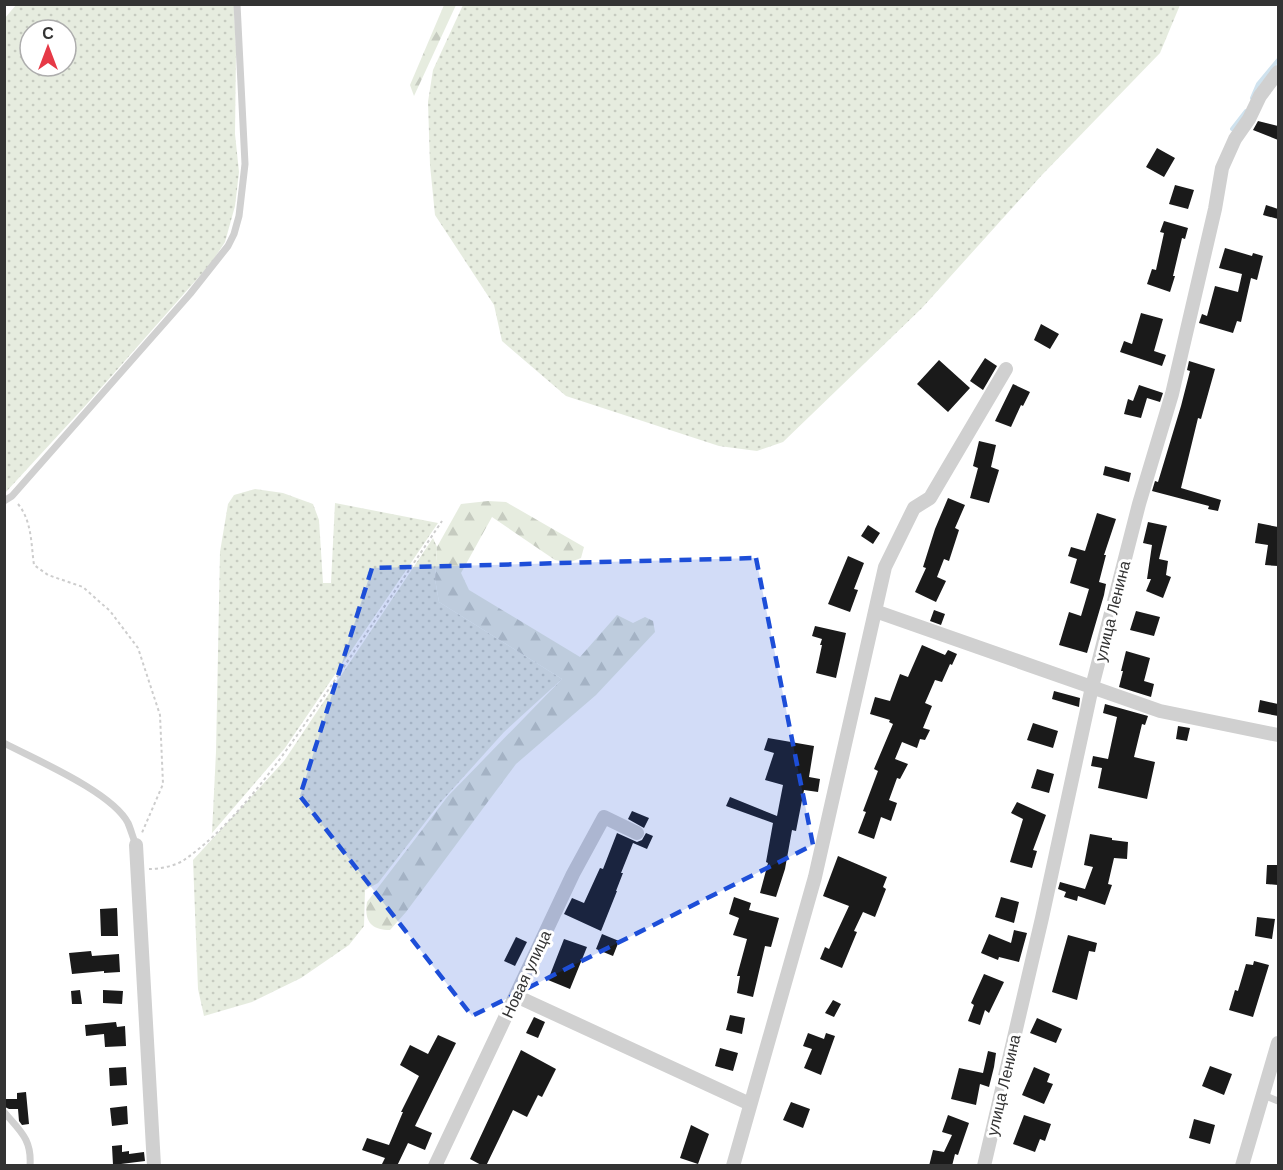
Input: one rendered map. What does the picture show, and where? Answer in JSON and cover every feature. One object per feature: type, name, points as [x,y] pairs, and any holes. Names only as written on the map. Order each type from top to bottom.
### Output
[{"type":"street","name":"улица Ленина","points":[[984,1166],[1042,918],[1092,687],[1139,504],[1172,394],[1215,209],[1222,168],[1260,96],[1278,72]]},
{"type":"street","points":[[733,1166],[815,877],[885,567],[914,508],[930,498],[1006,369]]},
{"type":"street","points":[[875,610],[1160,711],[1278,735]]},
{"type":"street","name":"Новая улица","points":[[435,1166],[573,874],[604,817],[637,833]]},
{"type":"street","points":[[135,845],[154,1166]]},
{"type":"street","points":[[516,996],[750,1104]]},
{"type":"street","points":[[1242,1166],[1278,1043]]},
{"type":"lane","points":[[4,501],[12,496],[190,294],[228,246],[234,234],[239,216],[245,165],[237,4]]},
{"type":"lane","points":[[4,743],[85,786],[114,806],[128,822],[135,845]]},
{"type":"lane","points":[[1263,1095],[1278,1101]]},
{"type":"lane","points":[[4,1112],[27,1138],[31,1153],[30,1166]]},
{"type":"path","points":[[12,496],[25,512],[30,526],[34,565],[48,575],[82,587],[110,611],[138,648],[160,715],[163,784],[135,845]]},
{"type":"path","points":[[137,869],[158,869],[182,861],[208,840],[243,804],[294,740],[442,521]]},
{"type":"highlighted area","points":[[756,558],[813,845],[472,1016],[300,796],[372,568]]},
{"type":"green space","points":[[463,4],[1180,5],[1160,53],[1041,176],[922,308],[783,442],[757,451],[719,446],[566,396],[502,341],[494,305],[435,215],[430,165],[428,102],[433,70]]},
{"type":"green space","points":[[16,5],[234,5],[235,134],[239,172],[235,206],[225,242],[212,262],[5,493],[5,18]]},
{"type":"green space","points":[[444,5],[456,5],[414,96],[410,85]]},
{"type":"green space","points":[[255,489],[283,493],[313,504],[319,520],[323,583],[331,583],[335,503],[438,523],[285,748],[212,833],[220,552],[228,504],[234,495]]},
{"type":"green space","points":[[506,502],[584,547],[581,558],[568,563],[555,560],[492,517],[461,573],[469,590],[580,657],[617,615],[633,623],[645,617],[653,621],[655,632],[596,695],[516,764],[406,912],[390,930],[383,930],[370,923],[366,909],[367,902],[448,796],[562,679],[439,602],[435,579],[437,547],[461,504]]},
{"type":"green space","points":[[433,538],[437,547],[435,579],[439,602],[562,679],[504,732],[440,803],[378,883],[365,890],[364,926],[349,945],[301,978],[252,1002],[204,1016],[198,989],[193,860],[284,761]]},
{"type":"building","points":[[1258,121],[1278,126],[1278,140],[1253,130]]},
{"type":"building","points":[[1157,148],[1175,158],[1164,177],[1146,167]]},
{"type":"building","points":[[1175,185],[1194,190],[1188,209],[1169,204]]},
{"type":"building","points":[[1266,205],[1278,209],[1278,219],[1263,215]]},
{"type":"building","points":[[1164,221],[1188,228],[1185,239],[1182,238],[1170,292],[1147,284],[1152,269],[1156,270],[1164,233],[1160,232]]},
{"type":"building","points":[[1225,248],[1252,256],[1253,253],[1263,256],[1257,280],[1251,278],[1241,322],[1237,321],[1233,333],[1199,323],[1202,314],[1207,316],[1215,286],[1238,292],[1242,274],[1219,268]]},
{"type":"building","points":[[1141,313],[1163,319],[1154,351],[1166,355],[1162,366],[1120,352],[1124,341],[1132,344]]},
{"type":"building","points":[[1041,324],[1059,334],[1050,349],[1034,340]]},
{"type":"building","points":[[985,358],[997,366],[983,390],[970,381]]},
{"type":"building","points":[[939,360],[970,388],[948,412],[917,384]]},
{"type":"building","points":[[1189,361],[1215,369],[1201,419],[1198,418],[1181,488],[1221,500],[1218,511],[1208,509],[1209,506],[1152,491],[1155,481],[1158,482],[1181,406],[1190,371],[1187,370]]},
{"type":"building","points":[[1013,384],[1030,392],[1011,427],[995,421]]},
{"type":"building","points":[[1139,385],[1163,393],[1160,402],[1147,398],[1141,418],[1124,414],[1128,399],[1133,401]]},
{"type":"building","points":[[979,441],[996,445],[991,467],[999,470],[989,503],[970,498],[978,468],[973,466]]},
{"type":"building","points":[[1105,466],[1131,473],[1129,482],[1103,475]]},
{"type":"building","points":[[948,498],[965,505],[955,528],[959,530],[949,561],[944,559],[937,577],[946,581],[936,602],[915,592],[926,568],[923,567]]},
{"type":"building","points":[[1097,513],[1116,519],[1104,555],[1106,555],[1099,582],[1106,584],[1104,595],[1087,653],[1059,645],[1069,612],[1081,616],[1089,589],[1070,583],[1077,559],[1068,556],[1071,547],[1085,551]]},
{"type":"building","points":[[1148,522],[1167,526],[1159,559],[1168,561],[1166,575],[1171,577],[1163,598],[1146,591],[1151,579],[1147,579],[1152,545],[1143,543]]},
{"type":"building","points":[[1258,523],[1278,527],[1278,566],[1265,565],[1268,545],[1255,543]]},
{"type":"building","points":[[868,525],[880,533],[873,544],[861,536]]},
{"type":"building","points":[[848,556],[864,563],[854,589],[858,590],[850,612],[828,604]]},
{"type":"building","points":[[934,610],[945,614],[941,625],[930,621]]},
{"type":"building","points":[[1136,611],[1160,617],[1154,636],[1130,630]]},
{"type":"building","points":[[815,626],[846,633],[836,678],[816,673],[822,639],[812,636]]},
{"type":"building","points":[[922,645],[945,655],[948,650],[957,654],[942,682],[935,680],[925,703],[932,706],[923,728],[930,730],[925,740],[920,739],[917,748],[902,742],[895,759],[908,764],[900,779],[897,778],[889,800],[897,803],[891,821],[881,817],[874,839],[858,833],[866,812],[863,811],[878,771],[874,769],[893,724],[889,722],[890,720],[870,714],[875,697],[890,701],[900,674],[908,677]]},
{"type":"building","points":[[1126,651],[1150,658],[1144,681],[1154,684],[1151,697],[1119,687]]},
{"type":"building","points":[[1054,691],[1080,698],[1079,707],[1052,699]]},
{"type":"building","points":[[1260,700],[1278,704],[1278,716],[1258,712]]},
{"type":"building","points":[[1105,704],[1148,716],[1145,725],[1142,724],[1134,757],[1155,762],[1147,799],[1098,788],[1102,768],[1091,766],[1093,756],[1108,759],[1117,717],[1103,713]]},
{"type":"building","points":[[1033,723],[1058,731],[1053,748],[1027,740]]},
{"type":"building","points":[[1178,726],[1190,728],[1187,741],[1176,739]]},
{"type":"building","points":[[768,738],[814,746],[809,777],[820,779],[818,792],[804,790],[796,831],[792,830],[785,869],[776,897],[760,893],[768,863],[766,862],[773,823],[726,806],[730,797],[777,816],[783,785],[765,780],[774,753],[764,750]]},
{"type":"building","points":[[1037,769],[1054,774],[1049,793],[1031,788]]},
{"type":"building","points":[[1017,802],[1046,815],[1033,850],[1037,851],[1032,868],[1010,862],[1023,819],[1011,813]]},
{"type":"building","points":[[632,811],[649,818],[644,828],[628,819]]},
{"type":"building","points":[[617,833],[637,842],[642,840],[646,833],[653,836],[647,849],[633,843],[601,931],[564,914],[572,898],[584,903],[600,868],[603,869]]},
{"type":"building","points":[[1090,834],[1128,842],[1127,859],[1114,858],[1108,884],[1112,885],[1105,905],[1078,896],[1077,901],[1064,897],[1066,892],[1058,889],[1060,882],[1085,889],[1093,867],[1084,865]]},
{"type":"building","points":[[838,856],[887,877],[883,887],[886,889],[875,917],[863,912],[842,968],[820,959],[825,947],[829,949],[849,906],[823,896]]},
{"type":"building","points":[[1267,865],[1278,865],[1278,885],[1266,884]]},
{"type":"building","points":[[734,897],[751,903],[749,910],[779,918],[771,947],[765,946],[753,997],[737,993],[740,976],[737,976],[747,939],[733,935],[739,918],[729,914]]},
{"type":"building","points":[[1001,897],[1019,902],[1014,923],[995,917]]},
{"type":"building","points":[[117,908],[118,936],[101,936],[100,909]]},
{"type":"building","points":[[1257,917],[1275,919],[1272,939],[1255,936]]},
{"type":"building","points":[[1014,930],[1027,933],[1019,962],[999,957],[998,960],[981,953],[989,934],[1011,943]]},
{"type":"building","points":[[602,934],[619,941],[613,956],[596,949]]},
{"type":"building","points":[[1068,935],[1097,943],[1095,952],[1089,951],[1077,1000],[1052,992]]},
{"type":"building","points":[[516,937],[527,942],[515,966],[504,961]]},
{"type":"building","points":[[564,939],[587,947],[570,989],[548,980]]},
{"type":"building","points":[[91,951],[92,956],[119,954],[120,972],[72,974],[69,953]]},
{"type":"building","points":[[1254,961],[1269,965],[1253,1017],[1229,1010],[1235,990],[1238,991],[1246,964],[1253,965]]},
{"type":"building","points":[[984,974],[1004,982],[989,1013],[985,1010],[980,1025],[968,1021],[974,1005],[971,1003]]},
{"type":"building","points":[[80,990],[82,1004],[72,1004],[71,991]]},
{"type":"building","points":[[103,990],[123,991],[122,1004],[103,1003]]},
{"type":"building","points":[[833,1000],[841,1004],[834,1017],[825,1013]]},
{"type":"building","points":[[730,1015],[745,1018],[742,1034],[726,1030]]},
{"type":"building","points":[[534,1017],[545,1022],[538,1038],[526,1033]]},
{"type":"building","points":[[1037,1018],[1062,1029],[1056,1043],[1030,1033]]},
{"type":"building","points":[[116,1022],[117,1027],[125,1026],[126,1046],[105,1047],[104,1034],[86,1036],[85,1025]]},
{"type":"building","points":[[808,1033],[824,1039],[826,1033],[835,1036],[821,1075],[804,1068],[812,1049],[803,1046]]},
{"type":"building","points":[[438,1035],[456,1043],[415,1126],[432,1133],[425,1150],[408,1143],[397,1166],[381,1166],[385,1158],[362,1150],[367,1138],[389,1145],[403,1112],[401,1112],[419,1076],[400,1065],[410,1045],[428,1054]]},
{"type":"building","points":[[720,1048],[738,1053],[733,1071],[715,1066]]},
{"type":"building","points":[[521,1050],[556,1069],[542,1097],[538,1095],[527,1117],[513,1110],[486,1166],[483,1166],[470,1159]]},
{"type":"building","points":[[988,1051],[996,1053],[994,1067],[989,1087],[980,1084],[976,1105],[951,1099],[959,1068],[983,1073]]},
{"type":"building","points":[[1210,1066],[1232,1074],[1224,1095],[1202,1086]]},
{"type":"building","points":[[126,1067],[127,1085],[110,1086],[109,1068]]},
{"type":"building","points":[[1034,1067],[1050,1074],[1047,1082],[1053,1084],[1044,1104],[1022,1095]]},
{"type":"building","points":[[26,1092],[29,1124],[22,1125],[19,1121],[18,1109],[5,1107],[5,1099],[17,1099],[17,1093]]},
{"type":"building","points":[[791,1102],[810,1109],[803,1128],[783,1120]]},
{"type":"building","points":[[127,1106],[128,1124],[112,1126],[110,1108]]},
{"type":"building","points":[[948,1115],[969,1123],[958,1155],[955,1154],[952,1166],[929,1166],[933,1150],[944,1152],[952,1135],[942,1132]]},
{"type":"building","points":[[1024,1115],[1051,1124],[1045,1141],[1040,1139],[1035,1152],[1013,1144]]},
{"type":"building","points":[[1194,1119],[1215,1125],[1210,1144],[1189,1138]]},
{"type":"building","points":[[691,1125],[709,1134],[698,1164],[680,1158]]},
{"type":"building","points":[[122,1145],[122,1152],[129,1151],[129,1154],[144,1152],[145,1161],[113,1165],[112,1146]]},
{"type":"waterway","points":[[1252,98],[1258,84],[1278,60]]},
{"type":"waterway","points":[[1232,129],[1246,111]]}]
